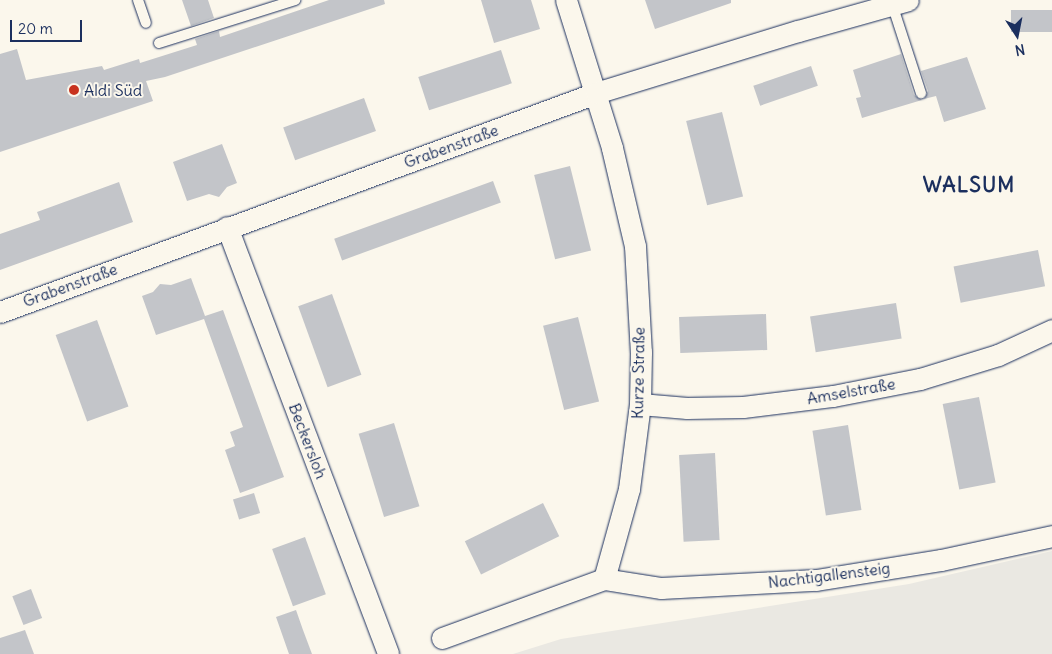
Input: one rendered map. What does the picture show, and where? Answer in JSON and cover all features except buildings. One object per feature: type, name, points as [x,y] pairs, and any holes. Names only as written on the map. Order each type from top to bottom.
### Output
[{"type":"street","name":"Kurze Straße","points":[[566,0],[612,148],[635,246],[641,352],[640,404],[629,489],[604,579]]},
{"type":"street","name":"Grabenstraße","points":[[0,312],[228,227],[596,94],[900,2]]},
{"type":"street","name":"Beckersloh","points":[[228,227],[388,654]]},
{"type":"street","name":"Amselstraße","points":[[640,404],[687,408],[743,406],[833,396],[920,379],[998,355],[1052,330]]},
{"type":"street","name":"Nachtigallensteig","points":[[604,579],[661,588],[816,580],[942,560],[1052,536]]},
{"type":"street","points":[[442,638],[604,579]]},
{"type":"lane","points":[[138,0],[146,23]]},
{"type":"lane","points":[[159,43],[295,0]]},
{"type":"lane","points":[[900,2],[921,93]]},
{"type":"shaded area","points":[[1052,551],[1052,654],[513,654],[561,639],[909,584]]},
{"type":"place","name":"Aldi Süd","points":[[74,90]]},
{"type":"district","name":"WALSUM","points":[[969,185]]}]
